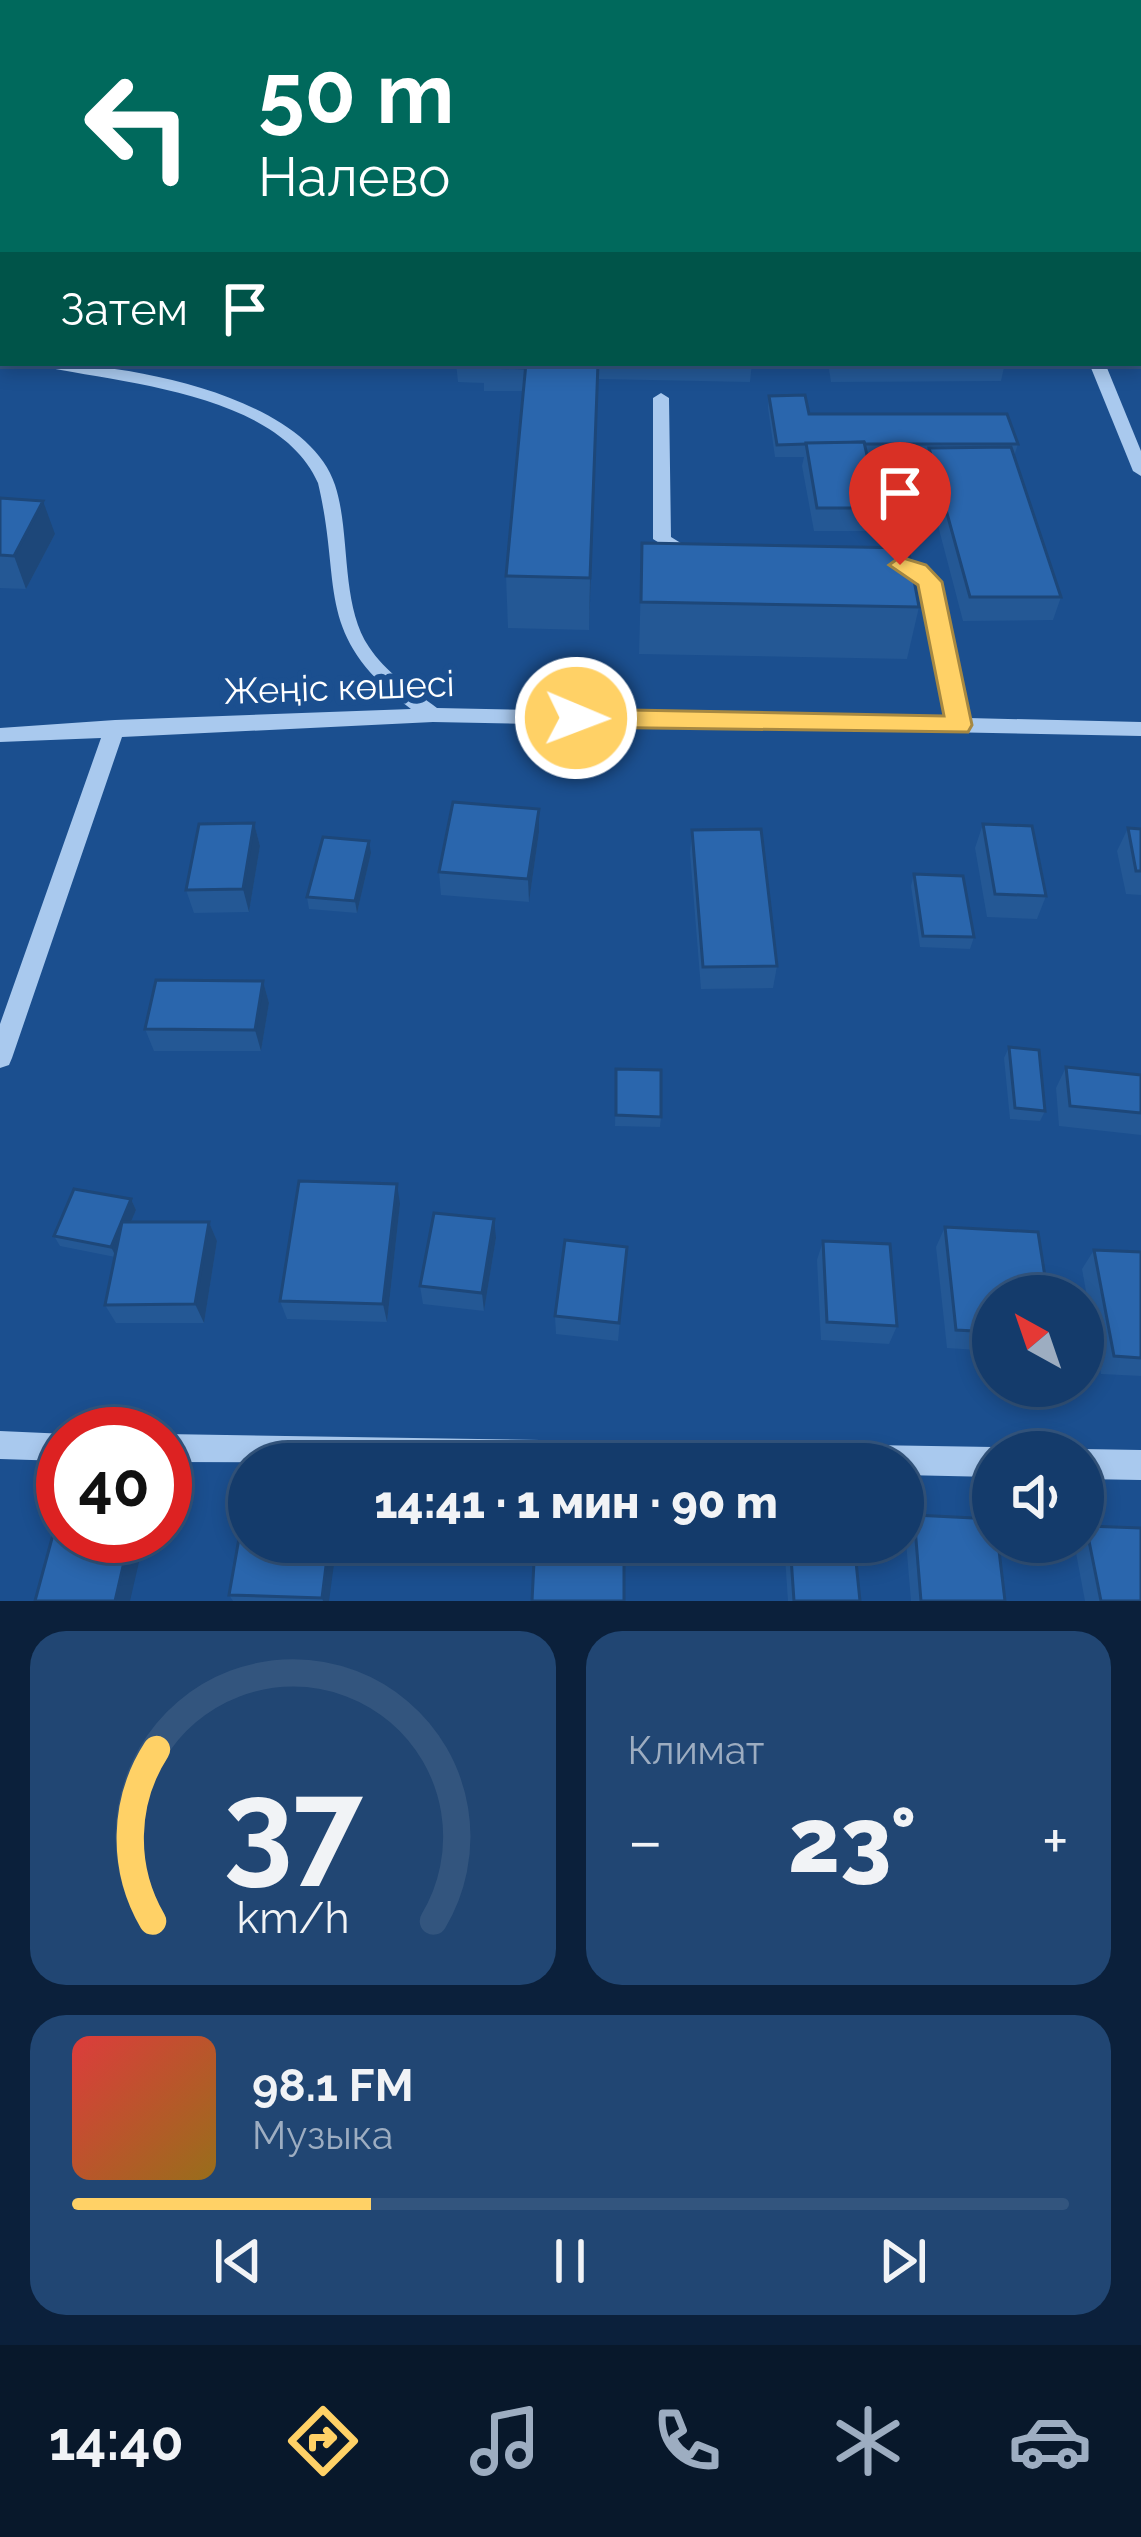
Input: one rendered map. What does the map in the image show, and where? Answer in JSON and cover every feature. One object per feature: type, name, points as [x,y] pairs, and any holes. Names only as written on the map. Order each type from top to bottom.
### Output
[{"type":"street","points":[[65,366],[192,392],[238,409],[306,447],[323,472],[354,638],[382,675],[433,715]]},
{"type":"street","points":[[1098,366],[1141,471]]},
{"type":"street","points":[[661,398],[662,539],[675,551],[694,558],[717,559]]},
{"type":"street","points":[[854,563],[900,565],[918,570],[930,582],[959,725]]},
{"type":"street","name":"Жеңіс көшесі","points":[[0,735],[433,715],[1141,729]]},
{"type":"street","points":[[0,1058],[116,727]]},
{"type":"street","points":[[0,1445],[36,1446]]},
{"type":"street","points":[[192,1448],[972,1462]]},
{"type":"street","points":[[1104,1464],[1141,1465]]},
{"type":"building","points":[[526,366],[598,366],[590,578],[506,576]]},
{"type":"building","points":[[805,395],[809,414],[1007,414],[1018,444],[777,445],[769,396]]},
{"type":"building","points":[[864,442],[879,508],[817,508],[806,443]]},
{"type":"building","points":[[1011,447],[1061,597],[970,597],[929,448]]},
{"type":"building","points":[[0,498],[43,501],[14,556],[0,555]]},
{"type":"building","points":[[642,543],[908,548],[919,607],[641,602]]},
{"type":"building","points":[[453,802],[539,809],[528,879],[439,872]]},
{"type":"building","points":[[254,823],[243,889],[186,890],[199,824]]},
{"type":"building","points":[[983,824],[1032,826],[1046,896],[995,894]]},
{"type":"building","points":[[1128,828],[1141,829],[1141,871],[1136,871]]},
{"type":"building","points":[[761,829],[777,966],[703,967],[692,830]]},
{"type":"building","points":[[323,837],[369,841],[355,901],[307,897]]},
{"type":"building","points":[[914,874],[963,876],[974,937],[923,936]]},
{"type":"building","points":[[156,980],[263,981],[255,1030],[145,1029]]},
{"type":"building","points":[[1009,1047],[1039,1050],[1045,1111],[1015,1108]]},
{"type":"building","points":[[1066,1067],[1141,1075],[1141,1113],[1070,1106]]},
{"type":"building","points":[[616,1069],[661,1070],[661,1117],[616,1115]]},
{"type":"building","points":[[299,1181],[397,1184],[383,1304],[280,1301]]},
{"type":"building","points":[[74,1189],[131,1199],[111,1247],[54,1236]]},
{"type":"building","points":[[434,1213],[494,1219],[482,1293],[420,1286]]},
{"type":"building","points":[[122,1222],[209,1222],[195,1304],[105,1305]]},
{"type":"building","points":[[945,1227],[1038,1232],[1045,1275],[972,1275],[972,1331],[956,1330]]},
{"type":"building","points":[[565,1240],[627,1247],[619,1323],[555,1316]]},
{"type":"building","points":[[823,1241],[890,1244],[897,1326],[827,1322]]},
{"type":"building","points":[[1094,1250],[1141,1252],[1141,1358],[1114,1356],[1104,1275],[1099,1275]]},
{"type":"building","points":[[924,1516],[972,1518],[972,1563],[1000,1563],[1005,1601],[921,1601],[918,1563],[924,1563]]},
{"type":"building","points":[[1104,1527],[1141,1528],[1141,1601],[1101,1601],[1093,1563],[1104,1563]]},
{"type":"building","points":[[45,1563],[124,1563],[115,1601],[35,1601]]},
{"type":"building","points":[[235,1563],[326,1563],[322,1598],[229,1595]]},
{"type":"building","points":[[534,1563],[624,1563],[624,1601],[532,1601]]},
{"type":"building","points":[[791,1563],[856,1563],[860,1601],[794,1601]]},
{"type":"route","points":[[576,718],[959,725],[930,582],[918,570],[900,565]]}]
